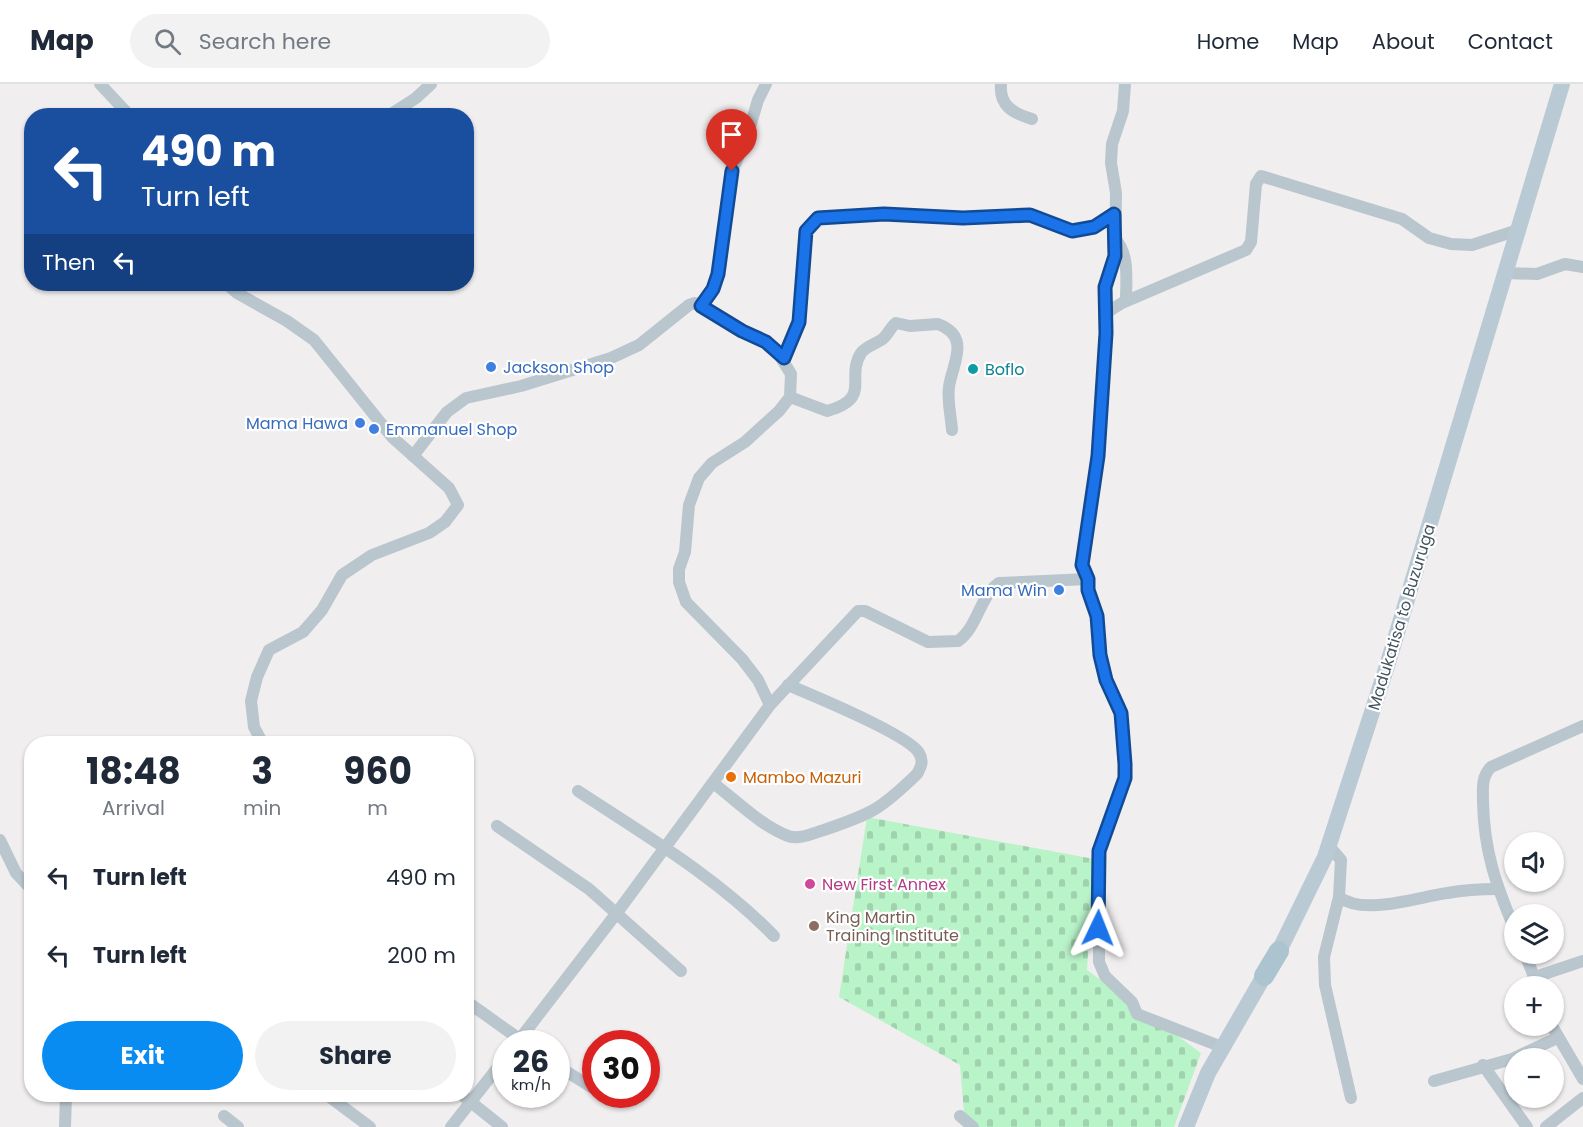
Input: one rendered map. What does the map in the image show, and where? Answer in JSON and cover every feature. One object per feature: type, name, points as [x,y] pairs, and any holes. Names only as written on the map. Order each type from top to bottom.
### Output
[{"type":"main road","name":"Madukatisa to Buzuruga","points":[[1186,1127],[1208,1073],[1279,951],[1328,845],[1387,666],[1562,84]]},
{"type":"street","points":[[100,84],[122,108]]},
{"type":"street","points":[[400,108],[416,98],[430,84]]},
{"type":"street","points":[[701,306],[713,289],[718,274],[732,171],[766,84]]},
{"type":"street","points":[[1001,84],[1002,101],[1007,108],[1032,119]]},
{"type":"street","points":[[1125,84],[1123,111],[1112,144],[1111,163],[1116,194],[1115,256],[1105,287],[1106,313],[1098,456],[1082,565],[1088,579],[1088,590],[1097,616],[1100,655],[1106,680],[1121,713],[1125,764],[1125,778],[1099,851],[1099,962],[1105,976],[1132,1002],[1137,1014],[1222,1047]]},
{"type":"street","points":[[1106,313],[1126,301],[1246,250],[1251,242],[1257,181],[1261,176],[1402,219],[1429,238],[1451,244],[1472,245],[1518,230]]},
{"type":"street","points":[[784,358],[799,322],[806,231],[818,218],[884,214],[963,218],[1030,215],[1072,231],[1094,227],[1114,214]]},
{"type":"street","points":[[1114,237],[1120,244],[1126,260],[1126,301]]},
{"type":"street","points":[[1506,273],[1537,274],[1559,265],[1583,267]]},
{"type":"street","points":[[235,291],[314,340],[366,406],[413,456],[449,488],[457,500],[456,509],[429,533],[372,555],[342,575],[322,610],[303,632],[269,650],[257,677],[251,701],[254,727],[259,736]]},
{"type":"street","points":[[413,456],[447,412],[466,398],[531,383],[611,358],[639,345],[681,309],[696,303],[742,331],[766,342],[784,358],[791,374],[790,397],[764,427],[712,463],[699,478],[689,505],[685,552],[679,569],[679,582],[686,602],[742,659],[758,680],[770,705]]},
{"type":"street","points":[[790,397],[827,411],[843,406],[855,391],[859,361],[864,349],[884,338],[896,323],[910,326],[938,324],[956,339],[959,352],[949,385],[952,430]]},
{"type":"street","points":[[529,1030],[770,705],[858,612],[865,611],[928,642],[958,641],[969,629],[990,589],[999,583],[1088,579]]},
{"type":"street","points":[[713,783],[772,826],[789,836],[799,837],[842,825],[874,812],[917,774],[922,758],[918,750],[907,742],[848,711],[788,685]]},
{"type":"street","points":[[1504,904],[1489,862],[1484,831],[1483,781],[1485,772],[1491,767],[1583,726]]},
{"type":"street","points":[[578,791],[663,847],[759,920],[774,936]]},
{"type":"street","points":[[497,826],[589,889],[681,971]]},
{"type":"street","points":[[0,840],[16,873],[24,882]]},
{"type":"street","points":[[1328,845],[1341,860],[1339,897],[1323,968],[1324,985],[1352,1098]]},
{"type":"street","points":[[1339,897],[1353,904],[1386,904],[1473,889],[1498,889]]},
{"type":"street","points":[[1550,976],[1583,961]]},
{"type":"street","points":[[474,1007],[504,1030]]},
{"type":"street","points":[[1434,1081],[1483,1065],[1512,1059],[1557,1038],[1583,1079]]},
{"type":"street","points":[[1483,1065],[1527,1127]]},
{"type":"street","points":[[474,1090],[492,1071]]},
{"type":"street","points":[[1546,1127],[1583,1098]]},
{"type":"street","points":[[64,1127],[66,1102]]},
{"type":"street","points":[[336,1102],[370,1127]]},
{"type":"street","points":[[451,1127],[464,1102]]},
{"type":"street","points":[[471,1102],[502,1127]]},
{"type":"street","points":[[224,1116],[238,1127]]},
{"type":"street","points":[[960,1116],[973,1127]]},
{"type":"green space","points":[[867,817],[1094,859],[1087,970],[1201,1053],[1174,1127],[969,1127],[965,1124],[960,1065],[839,997]]},
{"type":"place","name":"Jackson Shop","points":[[491,367]]},
{"type":"place","name":"Boflo","points":[[973,369]]},
{"type":"place","name":"Mama Hawa","points":[[360,423]]},
{"type":"place","name":"Emmanuel Shop","points":[[374,429]]},
{"type":"place","name":"Mama Win","points":[[1059,590]]},
{"type":"place","name":"Mambo Mazuri","points":[[731,777]]},
{"type":"place","name":"New First Annex","points":[[810,884]]},
{"type":"place","name":"King Martin Training Institute","points":[[814,926]]},
{"type":"route","points":[[732,171],[718,274],[713,289],[701,306],[742,331],[766,342],[784,358],[799,322],[806,231],[818,218],[828,215],[907,214],[989,218],[1017,214],[1044,218],[1072,231],[1080,231],[1094,227],[1114,214],[1115,256],[1105,287],[1106,333],[1098,456],[1082,565],[1088,579],[1088,590],[1097,616],[1100,655],[1106,680],[1121,713],[1125,764],[1125,778],[1099,851],[1100,913],[1098,928]]}]
